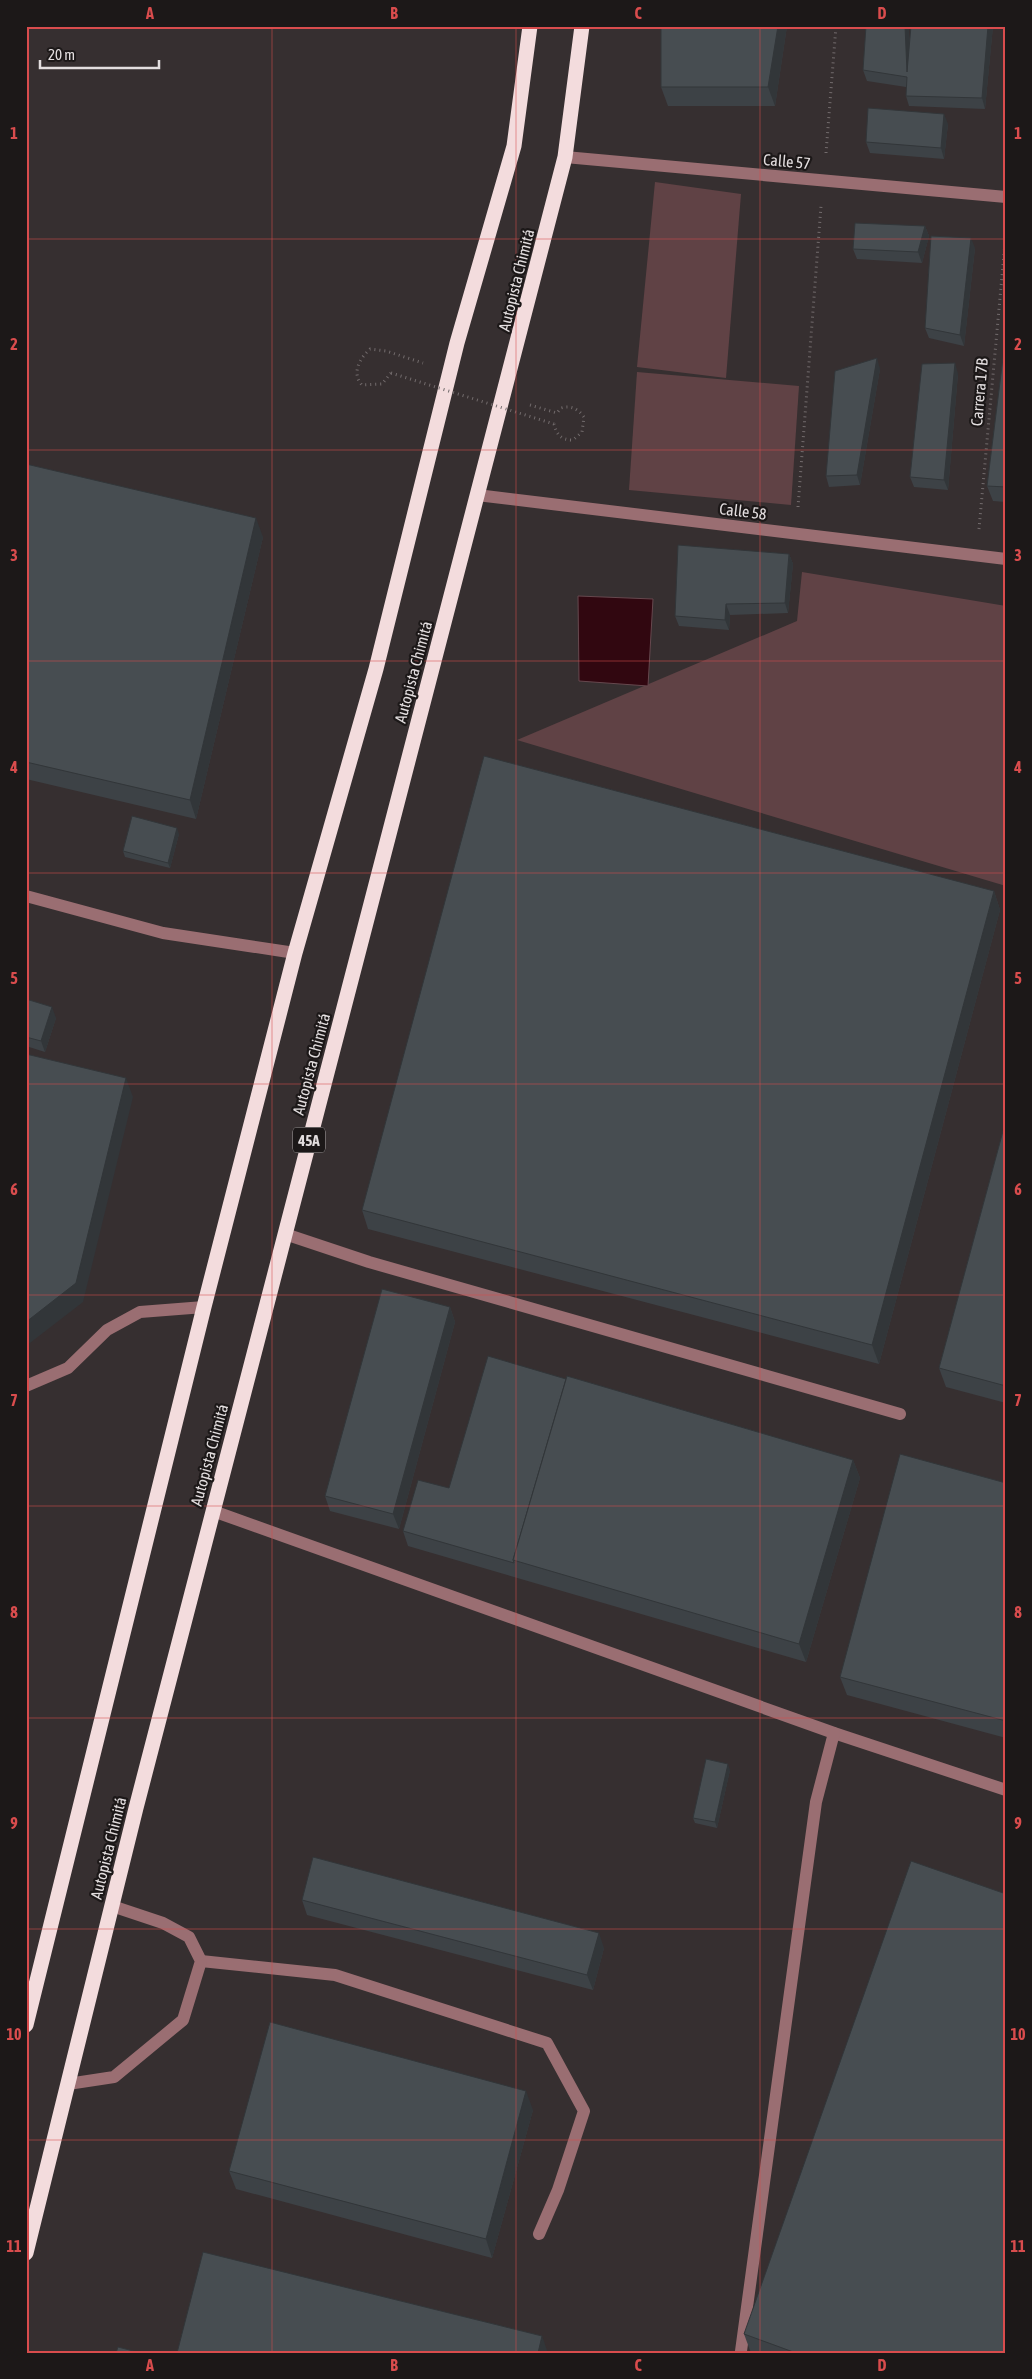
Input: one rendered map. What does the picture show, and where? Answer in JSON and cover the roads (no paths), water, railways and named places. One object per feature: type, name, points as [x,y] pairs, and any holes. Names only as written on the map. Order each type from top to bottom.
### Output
[{"type":"highway","points":[[26,2025],[204,1307],[295,953],[376,669],[450,371],[514,146],[530,26]]},
{"type":"highway","name":"Autopista Chimitá","points":[[26,2253],[212,1511],[504,397],[565,157],[582,26]]},
{"type":"street","name":"Calle 57","points":[[565,157],[1006,197]]},
{"type":"street","name":"Calle 58","points":[[477,495],[1006,559]]},
{"type":"street","points":[[26,896],[163,932],[295,953]]},
{"type":"street","points":[[284,1234],[369,1262],[900,1414]]},
{"type":"street","points":[[26,1386],[68,1368],[108,1330],[140,1312],[204,1307]]},
{"type":"street","points":[[212,1511],[834,1733],[1006,1790]]},
{"type":"street","points":[[741,2351],[816,1802],[834,1733]]},
{"type":"street","points":[[68,2084],[114,2077],[183,2020],[201,1961],[189,1937],[163,1923],[112,1906]]},
{"type":"street","points":[[201,1961],[335,1975],[547,2043],[584,2111],[558,2190],[539,2234]]}]
